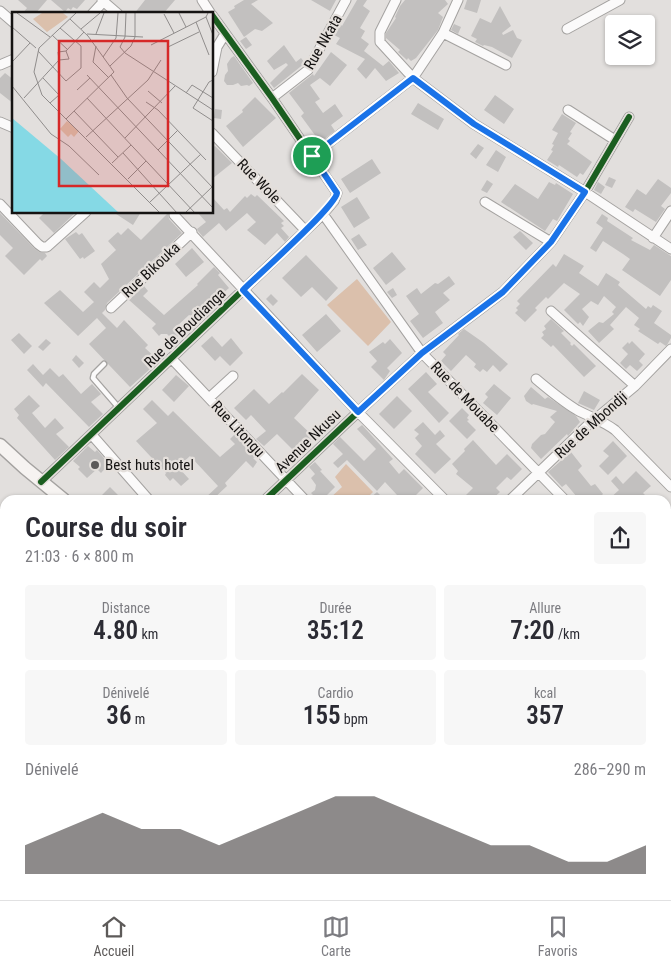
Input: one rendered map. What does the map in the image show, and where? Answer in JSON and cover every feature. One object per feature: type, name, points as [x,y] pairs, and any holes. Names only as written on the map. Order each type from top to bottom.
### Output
[{"type":"street","name":"Rue de Boudianga","points":[[202,0],[210,12]]},
{"type":"street","name":"Rue Nkata","points":[[272,98],[308,70],[346,0]]},
{"type":"street","points":[[396,0],[380,32],[380,42],[413,78],[474,124],[585,192],[671,250]]},
{"type":"street","points":[[312,156],[413,78],[443,33],[458,0]]},
{"type":"street","points":[[567,29],[620,0]]},
{"type":"street","points":[[94,12],[104,1],[116,12]]},
{"type":"street","points":[[0,11],[12,21]]},
{"type":"street","name":"Rue de Boudianga","points":[[41,482],[323,214],[334,201],[337,193],[214,18]]},
{"type":"street","points":[[443,33],[506,66]]},
{"type":"street","points":[[214,62],[217,47],[225,34]]},
{"type":"street","points":[[0,65],[12,59]]},
{"type":"street","points":[[568,110],[615,140]]},
{"type":"street","name":"Avenue Nkusu","points":[[270,495],[422,353],[503,292],[551,242],[585,192],[629,117]]},
{"type":"street","points":[[0,122],[12,127]]},
{"type":"street","name":"Rue Wole","points":[[214,135],[305,230]]},
{"type":"street","points":[[485,202],[551,242]]},
{"type":"street","points":[[0,204],[42,247],[51,245],[84,214]]},
{"type":"street","points":[[653,238],[671,211]]},
{"type":"street","name":"Rue de Mouabe","points":[[323,214],[422,353],[560,495]]},
{"type":"street","points":[[174,215],[192,232],[243,290],[358,412],[440,495]]},
{"type":"street","name":"Rue Bikouka","points":[[111,308],[192,232]]},
{"type":"street","points":[[551,311],[635,386]]},
{"type":"street","name":"Rue de Mbondji","points":[[515,495],[596,418],[635,386],[671,349]]},
{"type":"street","name":"Rue Litongu","points":[[171,358],[300,495]]},
{"type":"street","points":[[208,398],[234,376]]},
{"type":"street","points":[[536,379],[564,402],[615,430],[671,487]]},
{"type":"street","points":[[92,435],[145,495]]},
{"type":"street","points":[[0,445],[58,495]]},
{"type":"lane","points":[[104,364],[94,374],[93,378],[119,408]]},
{"type":"shaded area","points":[[357,279],[391,322],[368,346],[327,305]]},
{"type":"shaded area","points":[[346,464],[373,492],[370,495],[333,495],[342,487],[335,477]]},
{"type":"building","points":[[18,0],[47,0],[37,12],[24,12],[27,8]]},
{"type":"building","points":[[51,0],[85,0],[77,9],[73,7],[71,10],[68,8],[65,12]]},
{"type":"building","points":[[145,0],[175,0],[165,12],[136,12]]},
{"type":"building","points":[[244,0],[258,0],[251,4],[273,23],[262,31],[255,29],[244,37],[228,12]]},
{"type":"building","points":[[311,0],[336,0],[330,11]]},
{"type":"building","points":[[357,0],[367,0],[363,6],[370,11],[360,28],[365,31],[361,38],[369,44],[364,51],[383,66],[389,61],[399,73],[386,81],[375,68],[366,79],[357,69],[365,59],[336,44],[340,38],[334,35],[340,24],[342,26]]},
{"type":"building","points":[[405,0],[445,0],[448,4],[438,13],[443,17],[438,30],[416,58],[411,61],[398,52],[400,50],[386,38],[386,33]]},
{"type":"building","points":[[467,0],[481,0],[477,13],[464,9]]},
{"type":"building","points":[[500,6],[511,26],[502,33],[503,35],[513,30],[517,38],[522,40],[512,58],[492,47],[483,46],[475,42],[477,39],[471,36],[480,18],[491,23]]},
{"type":"building","points":[[454,24],[461,27],[458,34],[451,30]]},
{"type":"building","points":[[246,37],[252,45],[246,49],[240,41]]},
{"type":"building","points":[[284,45],[296,62],[301,58],[305,63],[274,88],[270,83],[288,65],[286,63],[274,70],[267,61]]},
{"type":"building","points":[[331,52],[347,65],[330,86],[320,78],[310,85],[320,99],[315,102],[323,113],[335,104],[343,116],[331,125],[335,131],[320,142],[301,116],[304,113],[289,93],[313,74],[314,76]]},
{"type":"building","points":[[234,56],[253,83],[249,86],[241,86],[238,83],[227,85],[224,81],[228,71],[227,64]]},
{"type":"building","points":[[5,73],[12,78],[12,102],[0,93],[0,78]]},
{"type":"building","points":[[495,95],[514,109],[504,124],[484,110]]},
{"type":"building","points":[[255,97],[276,118],[243,147],[226,126],[243,112],[242,110]]},
{"type":"building","points":[[418,103],[444,119],[438,130],[411,114]]},
{"type":"building","points":[[215,109],[222,110],[221,119],[214,118]]},
{"type":"building","points":[[562,114],[576,123],[570,132],[572,133],[568,139],[570,141],[567,144],[592,162],[583,175],[580,173],[577,177],[559,165],[558,167],[547,160],[553,151],[551,150],[554,145],[552,144],[558,133],[552,130]]},
{"type":"building","points":[[478,144],[484,148],[476,159],[470,154]]},
{"type":"building","points":[[214,147],[232,163],[214,177]]},
{"type":"building","points":[[496,150],[506,157],[498,172],[486,165]]},
{"type":"building","points":[[372,159],[381,173],[350,193],[341,179]]},
{"type":"building","points":[[609,177],[616,180],[612,188],[605,185]]},
{"type":"building","points":[[658,179],[671,188],[671,193],[661,206],[665,209],[656,222],[635,209],[633,212],[625,207],[637,189],[646,195]]},
{"type":"building","points":[[487,180],[493,184],[487,193],[481,190]]},
{"type":"building","points":[[549,182],[555,185],[556,183],[573,194],[557,221],[553,219],[545,231],[501,202],[515,184],[538,199]]},
{"type":"building","points":[[598,182],[605,187],[601,194],[594,190]]},
{"type":"building","points":[[251,194],[255,197],[257,195],[284,221],[281,223],[284,226],[281,228],[289,237],[285,242],[277,233],[265,245],[247,230],[256,222],[247,213],[226,231],[219,223],[203,237],[198,231],[197,229],[206,222],[199,214],[214,214],[214,199],[224,210],[227,208],[230,212],[245,196],[247,198]]},
{"type":"building","points":[[357,197],[370,218],[354,228],[341,207]]},
{"type":"building","points":[[0,213],[34,248],[39,252],[45,253],[47,256],[42,261],[40,259],[24,275],[5,256],[13,248],[0,235]]},
{"type":"building","points":[[43,214],[74,214],[54,233],[39,218]]},
{"type":"building","points":[[116,214],[140,214],[133,225]]},
{"type":"building","points":[[167,214],[169,219],[182,233],[107,303],[102,313],[117,328],[124,320],[148,345],[145,348],[159,361],[130,387],[89,344],[106,328],[97,318],[78,336],[44,303],[60,290],[83,312],[94,302],[84,292],[94,282],[100,288],[109,279],[101,264],[116,250],[108,241],[118,232],[121,235],[128,228],[141,240]]},
{"type":"building","points":[[602,214],[608,218],[607,221],[633,238],[631,240],[650,250],[654,245],[671,256],[671,280],[660,296],[622,270],[630,259],[623,254],[603,241],[596,252],[590,248],[603,228],[596,223]]},
{"type":"building","points":[[520,231],[533,243],[526,250],[513,237]]},
{"type":"building","points":[[76,232],[79,235],[82,233],[95,251],[84,259],[83,257],[80,259],[65,239]]},
{"type":"building","points":[[359,234],[367,245],[358,250],[351,239]]},
{"type":"building","points":[[192,248],[204,262],[186,277],[175,264]]},
{"type":"building","points":[[392,252],[406,269],[386,285],[373,268]]},
{"type":"building","points":[[564,254],[584,266],[579,273],[598,286],[606,273],[620,282],[618,285],[646,309],[648,306],[651,308],[653,305],[662,311],[654,323],[671,335],[667,345],[660,342],[658,344],[638,331],[640,329],[634,325],[639,318],[626,307],[610,325],[614,329],[599,343],[588,331],[599,322],[603,323],[614,314],[612,312],[616,307],[604,296],[598,305],[591,301],[582,309],[589,317],[583,326],[580,322],[578,324],[564,310],[580,294],[564,283],[548,299],[546,297],[535,308],[537,310],[525,322],[515,313],[518,310],[516,308],[520,304],[517,301],[553,264],[556,267]]},
{"type":"building","points":[[306,255],[338,288],[326,301],[312,287],[301,297],[282,278]]},
{"type":"building","points":[[214,267],[229,288],[196,317],[189,315],[175,328],[179,335],[174,341],[167,334],[159,336],[152,328],[156,324],[129,300],[144,286],[148,291],[143,296],[164,315],[198,285]]},
{"type":"building","points":[[449,276],[455,284],[443,293],[450,300],[435,312],[443,323],[423,338],[410,321],[419,314],[406,296],[417,288],[421,294],[435,283],[438,284]]},
{"type":"building","points":[[393,288],[397,295],[392,298],[387,292]]},
{"type":"building","points":[[271,294],[278,301],[273,306],[266,299]]},
{"type":"building","points":[[326,314],[341,331],[317,352],[302,335]]},
{"type":"building","points":[[551,319],[564,331],[561,333],[570,344],[572,346],[574,344],[596,366],[584,377],[553,345],[551,347],[541,338],[544,335],[542,332],[546,329],[544,326]]},
{"type":"building","points":[[464,329],[508,364],[500,372],[493,365],[487,372],[483,369],[480,372],[474,367],[476,364],[466,355],[451,371],[441,361],[446,355],[443,352]]},
{"type":"building","points":[[19,333],[32,346],[24,354],[11,340]]},
{"type":"building","points":[[212,336],[222,347],[231,338],[243,353],[230,366],[220,356],[215,361],[201,346]]},
{"type":"building","points":[[46,339],[51,343],[43,351],[38,347]]},
{"type":"building","points":[[390,339],[402,353],[387,368],[390,371],[384,380],[371,367],[377,361],[369,352],[383,342],[385,344]]},
{"type":"building","points":[[632,341],[645,354],[639,361],[643,365],[637,371],[630,365],[626,369],[620,363],[628,354],[622,348]]},
{"type":"building","points":[[76,355],[84,363],[79,368],[72,360]]},
{"type":"building","points":[[33,364],[43,375],[50,368],[59,377],[63,374],[81,394],[92,384],[101,394],[91,402],[103,414],[89,427],[46,383],[43,387],[27,370]]},
{"type":"building","points":[[426,372],[437,384],[428,392],[449,413],[439,423],[408,389]]},
{"type":"building","points":[[302,374],[319,390],[294,418],[314,437],[297,454],[277,434],[264,446],[256,439],[266,431],[251,415],[246,420],[234,408],[254,389],[269,404]]},
{"type":"building","points":[[176,375],[189,386],[174,402],[162,390]]},
{"type":"building","points":[[494,384],[511,398],[497,415],[483,403],[488,397],[485,394]]},
{"type":"building","points":[[531,387],[545,399],[548,397],[576,416],[580,422],[568,436],[567,434],[541,459],[531,448],[532,444],[541,435],[545,434],[555,422],[550,417],[557,411],[532,405],[526,401],[524,396]]},
{"type":"building","points":[[584,391],[600,400],[594,410],[578,403]]},
{"type":"building","points":[[29,395],[40,406],[32,413],[45,428],[55,418],[64,428],[56,434],[69,447],[55,460],[17,418],[19,415],[14,409]]},
{"type":"building","points":[[397,396],[412,411],[394,429],[379,414]]},
{"type":"building","points":[[152,400],[168,416],[173,411],[220,457],[235,444],[230,439],[235,434],[255,457],[253,458],[257,462],[253,468],[246,461],[225,483],[227,486],[217,495],[208,495],[218,486],[190,456],[178,467],[189,479],[181,486],[173,478],[170,481],[165,475],[166,473],[136,441],[157,423],[143,409]]},
{"type":"building","points":[[462,408],[469,415],[467,418],[469,420],[467,421],[476,430],[467,439],[449,421]]},
{"type":"building","points":[[423,422],[435,435],[440,430],[445,436],[436,444],[451,459],[435,474],[415,454],[422,446],[415,438],[419,434],[414,430]]},
{"type":"building","points":[[362,425],[393,459],[389,462],[399,474],[404,469],[423,488],[416,495],[397,495],[385,482],[377,491],[347,460],[338,468],[333,463],[343,454],[333,444],[340,437],[364,461],[376,449],[357,429]]},
{"type":"building","points":[[473,440],[496,465],[507,454],[522,469],[511,480],[507,477],[496,488],[500,492],[497,495],[466,495],[473,488],[456,474],[458,471],[452,464],[465,451],[464,449]]},
{"type":"building","points":[[613,441],[627,456],[608,475],[599,466],[609,456],[603,451]]},
{"type":"building","points":[[88,446],[95,452],[97,450],[109,464],[101,473],[97,469],[87,478],[78,469],[80,467],[73,461]]},
{"type":"building","points":[[571,452],[582,466],[578,470],[591,486],[595,484],[603,494],[575,495],[566,484],[562,487],[548,472]]},
{"type":"building","points":[[315,462],[322,470],[320,471],[335,487],[327,495],[313,495],[311,493],[315,490],[316,485],[311,478],[315,474],[309,467]]},
{"type":"building","points":[[636,471],[651,486],[643,493],[645,495],[614,495],[619,490],[611,481],[616,476],[623,484]]},
{"type":"building","points":[[110,487],[118,495],[102,495]]},
{"type":"cycle path","points":[[41,482],[323,214],[334,201],[337,193],[214,18]]},
{"type":"cycle path","points":[[270,495],[422,353],[503,292],[551,242],[585,192],[629,117]]},
{"type":"place","name":"Best huts hotel","points":[[95,465]]},
{"type":"route","points":[[413,78],[474,124],[585,192],[551,242],[503,292],[422,353],[358,412],[243,290],[323,214],[334,201],[337,193],[312,156],[413,78]]}]
